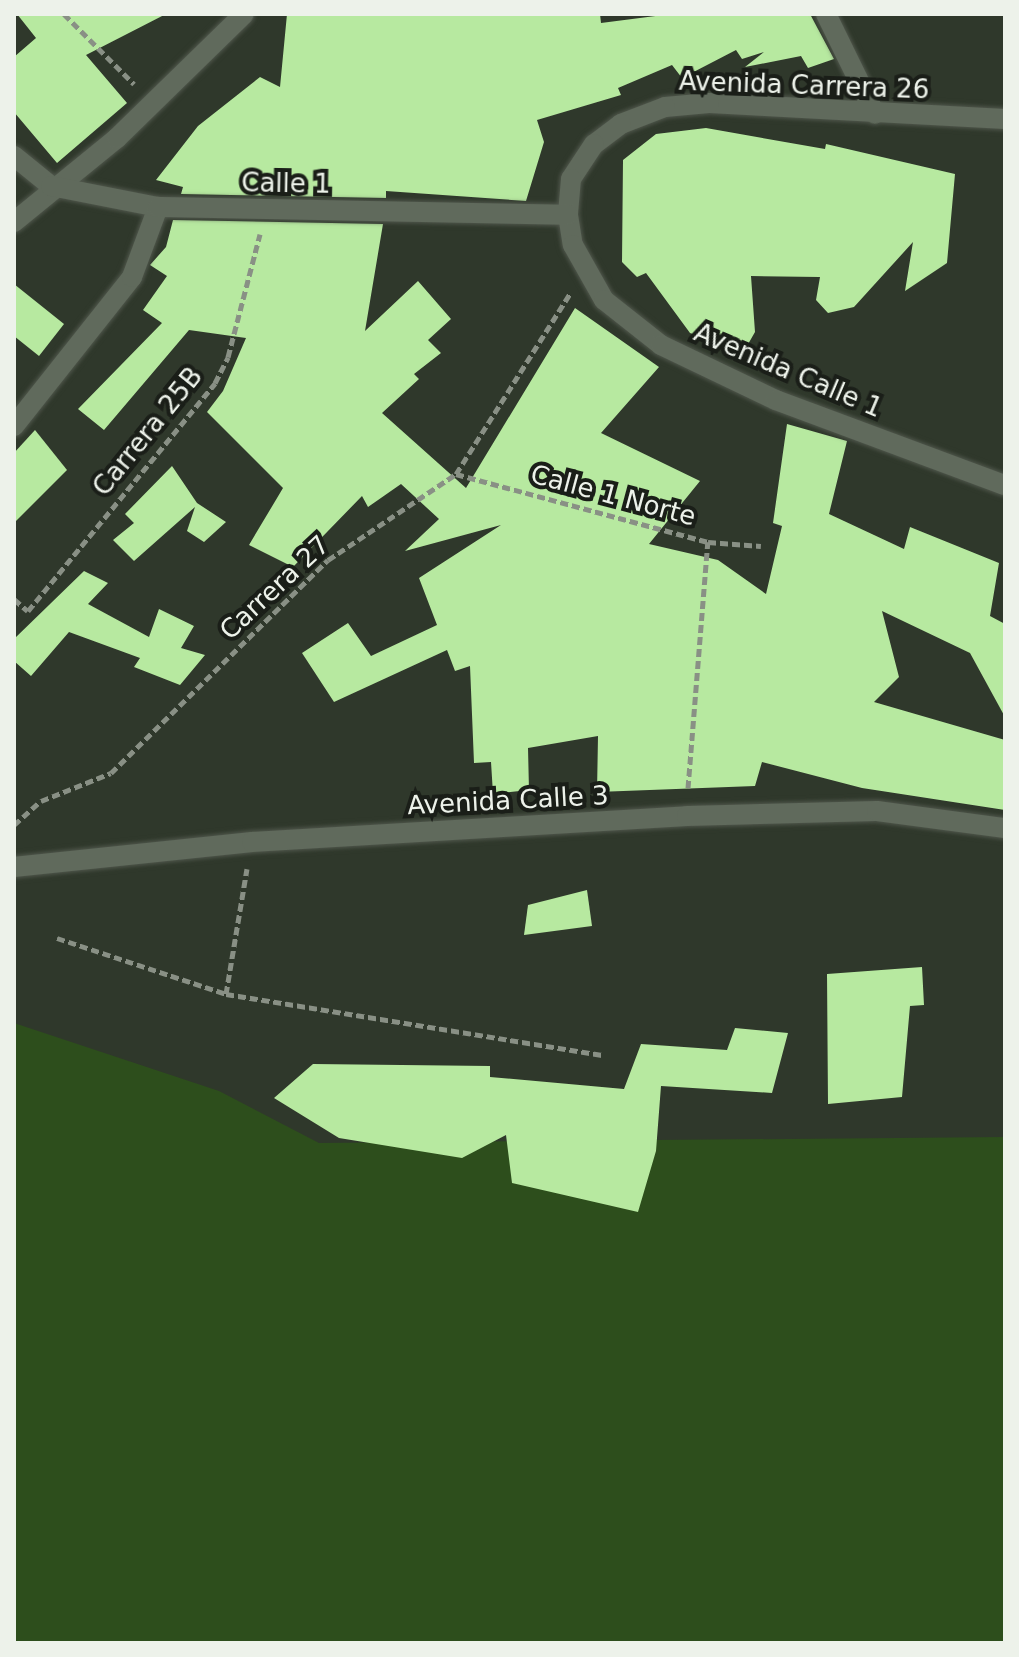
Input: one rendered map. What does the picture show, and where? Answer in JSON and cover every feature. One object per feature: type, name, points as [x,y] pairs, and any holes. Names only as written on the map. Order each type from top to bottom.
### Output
[{"type":"street","points":[[14,222],[51,186],[117,138],[244,14]]},
{"type":"street","points":[[826,14],[875,114]]},
{"type":"street","name":"Avenida Carrera 26","points":[[568,215],[571,179],[594,144],[621,124],[665,107],[709,103],[1005,119]]},
{"type":"street","name":"Calle 1","points":[[14,156],[51,186],[158,207],[568,215]]},
{"type":"street","points":[[14,426],[132,277],[158,207]]},
{"type":"street","name":"Avenida Calle 1","points":[[568,215],[585,269],[604,300],[634,328],[704,369],[1005,485]]},
{"type":"street","name":"Avenida Calle 3","points":[[14,867],[252,842],[877,811],[1005,828]]},
{"type":"path","points":[[64,14],[152,102]]},
{"type":"path","name":"Carrera 25B","points":[[14,599],[28,611],[215,383],[228,357],[267,210]]},
{"type":"path","name":"Carrera 27","points":[[14,825],[41,801],[111,773],[328,560],[456,474],[585,269]]},
{"type":"path","name":"Calle 1 Norte","points":[[456,474],[708,542],[761,546]]},
{"type":"path","points":[[689,764],[708,542]]},
{"type":"path","points":[[226,994],[252,842]]},
{"type":"path","points":[[57,938],[226,994],[602,1055]]},
{"type":"green space","points":[[14,1023],[219,1091],[319,1143],[1005,1137],[1005,1643],[14,1643]]},
{"type":"building","points":[[17,14],[166,14],[86,55],[127,103],[57,163],[14,112],[14,57],[36,38]]},
{"type":"building","points":[[287,14],[600,14],[601,23],[671,14],[810,14],[834,59],[808,68],[801,56],[745,67],[764,52],[742,59],[736,50],[682,78],[672,65],[618,88],[621,95],[537,120],[544,142],[526,201],[386,191],[386,198],[181,194],[183,187],[156,180],[198,126],[260,77],[280,87]]},
{"type":"building","points":[[706,128],[825,149],[826,144],[955,174],[947,263],[905,291],[913,242],[854,307],[828,313],[816,300],[820,277],[751,276],[755,332],[743,353],[690,333],[646,273],[637,277],[622,262],[623,160],[656,134]]},
{"type":"building","points":[[173,220],[383,224],[365,331],[418,281],[451,319],[428,340],[441,353],[414,374],[419,379],[382,413],[466,488],[575,308],[659,367],[601,433],[700,481],[649,544],[718,560],[766,594],[782,526],[773,523],[787,424],[847,441],[829,514],[904,549],[910,527],[999,563],[990,616],[1005,624],[1005,717],[970,653],[882,611],[899,677],[874,702],[1005,740],[1005,810],[862,788],[762,762],[755,786],[597,792],[598,736],[528,748],[529,790],[493,794],[491,762],[474,763],[470,666],[455,671],[447,650],[334,702],[302,653],[348,623],[371,656],[437,625],[419,578],[501,525],[405,551],[439,519],[401,484],[368,507],[362,496],[293,567],[249,545],[283,488],[207,412],[223,391],[246,338],[189,330],[104,430],[78,409],[162,323],[143,310],[167,276],[150,265],[166,247]]},
{"type":"building","points":[[14,284],[64,324],[39,356],[14,336]]},
{"type":"building","points":[[35,430],[67,470],[14,523],[14,453]]},
{"type":"building","points":[[172,466],[197,503],[226,522],[204,542],[187,531],[195,507],[134,561],[113,540],[134,523],[125,514]]},
{"type":"building","points":[[84,571],[108,583],[88,604],[149,637],[159,609],[194,626],[181,648],[205,655],[180,685],[134,667],[140,658],[69,632],[31,676],[14,661],[14,639]]},
{"type":"building","points":[[587,890],[592,926],[524,935],[528,905]]},
{"type":"building","points":[[922,967],[924,1005],[910,1006],[902,1097],[828,1104],[827,974]]},
{"type":"building","points":[[735,1028],[788,1033],[772,1093],[661,1086],[656,1151],[638,1212],[512,1183],[506,1135],[462,1158],[339,1138],[274,1098],[313,1064],[490,1066],[490,1077],[624,1089],[641,1044],[727,1050]]}]
